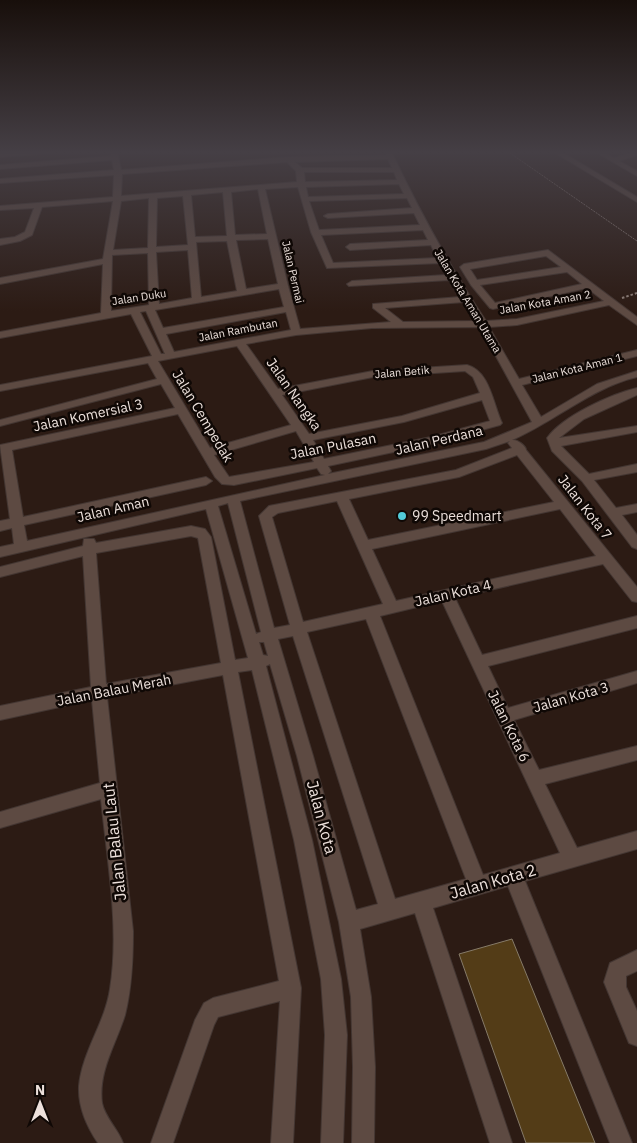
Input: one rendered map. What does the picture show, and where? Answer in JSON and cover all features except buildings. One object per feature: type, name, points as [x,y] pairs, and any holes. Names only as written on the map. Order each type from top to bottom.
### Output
[{"type":"street","points":[[0,208],[57,204]]},
{"type":"street","points":[[106,315],[108,257],[116,204]]},
{"type":"street","points":[[153,204],[152,307],[160,332],[171,356]]},
{"type":"street","points":[[189,204],[197,300]]},
{"type":"street","points":[[228,204],[232,238],[242,293]]},
{"type":"street","name":"Jalan Permai","points":[[265,204],[283,286],[296,332]]},
{"type":"street","points":[[307,204],[331,266],[443,260]]},
{"type":"street","name":"Jalan Kota Aman Utama","points":[[414,204],[452,277],[484,324],[538,423]]},
{"type":"street","points":[[0,242],[13,240],[29,233],[38,206]]},
{"type":"street","points":[[328,216],[417,210]]},
{"type":"street","points":[[317,233],[426,227]]},
{"type":"street","points":[[0,281],[108,257],[192,243],[232,238],[273,236]]},
{"type":"street","points":[[350,247],[434,242]]},
{"type":"street","points":[[588,285],[493,306],[474,283],[464,267],[548,253],[637,322]]},
{"type":"street","points":[[474,283],[568,269]]},
{"type":"street","points":[[352,284],[452,277]]},
{"type":"street","name":"Jalan Duku","points":[[0,334],[283,286]]},
{"type":"street","points":[[401,325],[376,306],[466,299]]},
{"type":"street","name":"Jalan Kota Aman 2","points":[[484,324],[517,322],[611,302]]},
{"type":"street","points":[[134,310],[154,358]]},
{"type":"street","points":[[160,332],[289,310]]},
{"type":"street","name":"Jalan Rambutan","points":[[0,388],[296,332],[358,326],[484,324]]},
{"type":"street","name":"Jalan Nangka","points":[[240,343],[306,438],[328,478]]},
{"type":"street","name":"Jalan Kota Aman 1","points":[[517,383],[637,353]]},
{"type":"street","name":"Jalan Cempedak","points":[[154,358],[164,380],[207,453],[223,479],[233,490]]},
{"type":"street","name":"Jalan Betik","points":[[275,393],[373,374],[462,367],[477,373],[496,423]]},
{"type":"street","name":"Jalan Perdana","points":[[233,490],[328,478],[456,453],[508,437],[538,423],[605,383],[637,374]]},
{"type":"street","points":[[0,423],[164,380]]},
{"type":"street","points":[[637,391],[573,421],[558,430],[553,438],[554,444],[586,478],[637,544]]},
{"type":"street","points":[[306,438],[404,419],[484,395]]},
{"type":"street","name":"Jalan Komersial 3","points":[[3,449],[182,410]]},
{"type":"street","name":"Jalan Pulasan","points":[[233,490],[321,464],[440,440],[496,423]]},
{"type":"street","points":[[207,453],[298,427]]},
{"type":"street","points":[[554,444],[637,429]]},
{"type":"street","name":"Jalan Kota 7","points":[[508,437],[521,449],[637,597]]},
{"type":"street","points":[[3,449],[18,522],[21,547]]},
{"type":"street","points":[[389,910],[298,628],[265,516],[274,509],[458,474],[521,449]]},
{"type":"street","points":[[586,478],[637,468]]},
{"type":"street","points":[[0,526],[206,481]]},
{"type":"street","name":"Jalan Aman","points":[[0,552],[211,504],[233,490]]},
{"type":"street","name":"Jalan Kota","points":[[233,490],[269,636],[305,756],[349,922],[361,997],[364,1067],[363,1143]]},
{"type":"street","points":[[341,496],[392,607]]},
{"type":"street","name":"Jalan Kota","points":[[211,504],[251,640],[290,784],[313,882],[333,992],[335,1036],[332,1143]]},
{"type":"street","points":[[364,546],[564,504]]},
{"type":"street","points":[[614,513],[637,508]]},
{"type":"street","name":"Jalan Balau Laut","points":[[87,531],[90,550],[99,692],[123,931],[123,964],[119,996],[114,1014],[95,1060],[90,1084],[90,1105],[94,1117],[112,1143]]},
{"type":"street","points":[[0,572],[90,550],[191,531],[203,534],[291,988],[282,1143]]},
{"type":"street","name":"Jalan Kota 4","points":[[251,640],[607,558]]},
{"type":"street","name":"Jalan Kota 6","points":[[446,595],[572,858]]},
{"type":"street","points":[[371,612],[478,885]]},
{"type":"street","points":[[478,662],[637,622]]},
{"type":"street","name":"Jalan Balau Merah","points":[[0,713],[276,658]]},
{"type":"street","name":"Jalan Kota 3","points":[[504,716],[637,677]]},
{"type":"street","points":[[534,779],[637,753]]},
{"type":"street","points":[[0,820],[108,789]]},
{"type":"street","name":"Jalan Kota 2","points":[[349,922],[637,840]]},
{"type":"street","points":[[513,875],[621,1143]]},
{"type":"street","points":[[421,901],[501,1143]]},
{"type":"street","points":[[637,960],[617,970],[614,982],[637,1034]]},
{"type":"street","points":[[162,1143],[205,1020],[211,1010],[220,1004],[291,988]]},
{"type":"path","points":[[584,204],[637,241]]},
{"type":"place","name":"99 Speedmart","points":[[402,516]]}]
